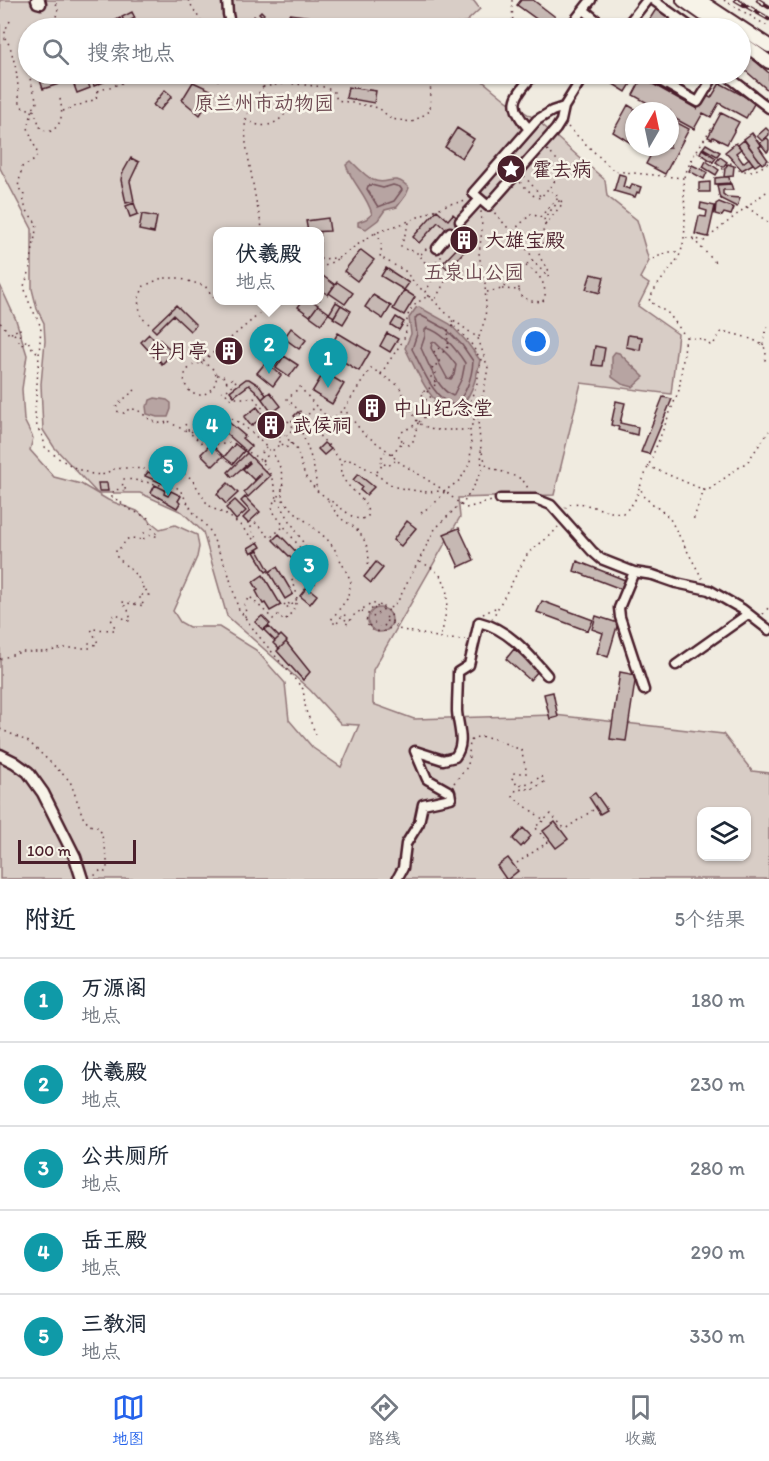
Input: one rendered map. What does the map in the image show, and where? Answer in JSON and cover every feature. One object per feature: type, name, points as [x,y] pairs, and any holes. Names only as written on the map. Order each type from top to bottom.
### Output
[{"type":"highway","points":[[683,0],[709,18]]},
{"type":"highway","points":[[699,0],[726,18]]},
{"type":"highway","points":[[751,34],[769,46]]},
{"type":"highway","points":[[751,48],[769,62]]},
{"type":"main road","points":[[0,755],[28,772],[43,793],[75,857],[82,879]]},
{"type":"street","points":[[227,0],[229,18]]},
{"type":"street","points":[[577,18],[591,0]]},
{"type":"street","points":[[633,18],[647,0]]},
{"type":"street","points":[[653,0],[677,17]]},
{"type":"street","points":[[584,10],[594,18]]},
{"type":"street","points":[[526,84],[514,101],[521,121],[529,129]]},
{"type":"street","points":[[564,107],[537,120],[473,193],[488,206],[556,129],[561,121],[564,107],[578,84]]},
{"type":"street","points":[[666,84],[698,102],[708,84]]},
{"type":"street","points":[[738,84],[769,108]]},
{"type":"street","points":[[460,220],[480,199]]},
{"type":"street","points":[[437,248],[450,232]]},
{"type":"street","points":[[500,499],[536,499],[551,505],[602,559],[634,572],[709,590],[769,630]]},
{"type":"street","points":[[634,572],[619,608],[644,690]]},
{"type":"street","points":[[676,665],[748,614]]},
{"type":"street","points":[[397,879],[403,868],[406,844],[419,823],[423,804],[451,798],[450,792],[427,779],[415,751],[442,760],[455,758],[459,753],[462,734],[457,714],[458,672],[469,665],[479,622],[490,625],[522,647],[547,675]]},
{"type":"path","points":[[55,18],[56,0]]},
{"type":"path","points":[[188,0],[198,18]]},
{"type":"path","points":[[512,0],[514,18]]},
{"type":"path","points":[[724,0],[769,27]]},
{"type":"path","points":[[10,21],[5,30],[5,38],[10,46],[16,69],[20,103],[23,108],[33,108]]},
{"type":"path","points":[[32,84],[37,102],[33,108],[28,128],[38,155],[22,167],[18,187],[24,195],[23,201],[26,209],[37,224],[29,273],[24,286],[41,327],[35,412],[37,427],[43,437],[45,447],[57,458],[92,474],[102,475],[114,469],[125,468],[179,470],[192,480],[212,508],[229,516],[255,540],[250,528],[256,523],[270,538],[283,527]]},
{"type":"path","points":[[98,91],[119,84]]},
{"type":"path","points":[[262,227],[246,144],[246,118],[250,106],[264,84]]},
{"type":"path","points":[[263,87],[280,84]]},
{"type":"path","points":[[296,84],[325,87],[334,92],[337,100],[379,108],[391,119],[412,122],[430,111],[429,84]]},
{"type":"path","points":[[62,112],[96,99],[98,91],[96,87]]},
{"type":"path","points":[[246,118],[256,125],[268,125],[278,121],[289,110],[291,102],[286,98],[258,94]]},
{"type":"path","points":[[33,108],[41,129],[49,132],[55,129],[62,115],[60,99]]},
{"type":"path","points":[[561,121],[614,171],[683,178]]},
{"type":"path","points":[[492,620],[528,553],[559,526],[566,507],[579,503],[623,513],[632,506],[638,495],[679,390],[686,337],[669,314],[649,301],[652,291],[680,256],[685,238],[683,178],[714,124]]},
{"type":"path","points":[[540,198],[565,168],[542,145]]},
{"type":"path","points":[[697,152],[723,169],[728,162],[735,165],[736,169],[747,172],[768,163]]},
{"type":"path","points":[[517,173],[539,193],[540,198]]},
{"type":"path","points":[[517,173],[535,197],[540,198]]},
{"type":"path","points":[[545,225],[544,218],[559,197],[548,189]]},
{"type":"path","points":[[685,238],[704,241],[769,190]]},
{"type":"path","points":[[324,267],[375,233],[449,204],[480,199],[482,229],[480,255],[485,284],[485,319],[478,338]]},
{"type":"path","points":[[488,206],[548,277],[549,271],[539,254],[542,235],[545,225],[563,203],[560,200],[539,218],[532,213],[512,232]]},
{"type":"path","points":[[746,207],[769,223]]},
{"type":"path","points":[[410,220],[401,246],[414,251],[423,261],[432,266],[434,276],[425,292]]},
{"type":"path","points":[[375,233],[382,246],[380,257],[405,271],[417,286],[452,319],[478,338],[488,368],[483,394],[470,429],[470,464],[460,480],[421,513]]},
{"type":"path","points":[[692,238],[715,262]]},
{"type":"path","points":[[420,255],[429,246],[437,248],[441,257],[432,266]]},
{"type":"path","points":[[653,259],[667,252],[681,252]]},
{"type":"path","points":[[324,259],[338,258]]},
{"type":"path","points":[[502,289],[512,278],[516,267],[525,266],[532,260]]},
{"type":"path","points":[[457,276],[458,269],[481,266]]},
{"type":"path","points":[[519,267],[521,296],[530,301],[542,302],[545,298],[543,282],[537,274],[525,266]]},
{"type":"path","points":[[381,375],[402,342],[408,329],[409,314],[417,302],[428,296],[435,298],[447,278],[462,277],[463,270]]},
{"type":"path","points":[[149,324],[141,317],[138,300],[144,286],[162,278],[178,278],[205,286],[213,297]]},
{"type":"path","points":[[485,292],[502,289],[519,290]]},
{"type":"path","points":[[201,363],[270,305]]},
{"type":"path","points":[[426,390],[441,410],[455,415],[468,407],[477,383],[481,360],[470,342],[454,325],[452,319]]},
{"type":"path","points":[[0,323],[11,335],[12,331],[15,335],[20,328],[19,344],[24,345],[28,339],[30,346],[39,354]]},
{"type":"path","points":[[418,423],[413,441],[409,445],[398,437],[434,409],[421,393],[437,384],[431,377],[436,373],[432,368],[440,362],[433,353],[438,348],[442,352],[450,345],[446,341],[450,336],[446,332],[454,325]]},
{"type":"path","points":[[769,326],[766,329],[763,346],[766,352],[765,360],[769,361]]},
{"type":"path","points":[[686,337],[703,339],[710,345],[722,331],[740,335],[763,346]]},
{"type":"path","points":[[224,344],[239,356]]},
{"type":"path","points":[[201,363],[213,369],[216,381],[209,392],[196,394],[186,386],[185,373],[194,364],[201,363]]},
{"type":"path","points":[[316,432],[344,409],[371,368],[399,386],[418,423],[433,430],[470,429]]},
{"type":"path","points":[[216,374],[223,376],[227,382],[233,378],[236,382],[225,392]]},
{"type":"path","points":[[305,416],[287,399],[300,387],[330,420]]},
{"type":"path","points":[[135,390],[119,403],[116,407],[117,411],[124,413],[131,408],[136,409],[152,422],[161,424],[167,420],[204,444],[208,441],[219,445],[232,441],[262,461],[272,477],[277,499],[320,575],[314,585],[297,571],[291,578],[298,598],[284,621],[278,615],[273,619],[250,597],[244,603],[245,618]]},
{"type":"path","points":[[221,391],[225,392],[229,398],[254,398],[292,442],[297,450],[305,476],[316,490],[353,517],[359,519],[368,516],[366,506],[341,475],[341,463],[331,448],[309,425],[305,429],[290,419],[288,421],[302,433]]},
{"type":"path","points":[[298,424],[316,406]]},
{"type":"path","points":[[344,409],[363,433],[392,454],[396,460],[445,491],[466,508],[500,499]]},
{"type":"path","points":[[389,609],[398,601],[435,529],[464,502],[482,470],[477,410]]},
{"type":"path","points":[[190,433],[218,413],[233,419],[275,456],[282,478],[282,499],[327,539],[349,577],[351,583],[347,599],[330,620],[336,625],[343,615],[347,617],[344,622],[348,624],[353,616],[371,603],[382,606],[389,609],[392,614],[391,627],[378,633],[369,626],[367,620],[373,608],[382,606]]},
{"type":"path","points":[[185,424],[190,433]]},
{"type":"path","points":[[298,424],[312,463],[316,490]]},
{"type":"path","points":[[286,436],[294,428]]},
{"type":"path","points":[[648,466],[707,491],[748,461],[769,431]]},
{"type":"path","points":[[283,433],[278,439],[281,444],[286,448],[292,442]]},
{"type":"path","points":[[392,454],[403,441]]},
{"type":"path","points":[[271,452],[281,444]]},
{"type":"path","points":[[262,461],[267,456],[262,452],[267,447]]},
{"type":"path","points":[[481,450],[487,466],[522,479],[536,499]]},
{"type":"path","points":[[386,451],[380,460],[383,464],[388,466],[396,460]]},
{"type":"path","points":[[341,463],[348,460],[355,461],[395,487],[423,492],[445,491]]},
{"type":"path","points":[[375,474],[383,464]]},
{"type":"path","points":[[151,469],[180,490],[193,512],[208,529],[228,573],[238,608],[303,688],[306,711],[317,737]]},
{"type":"path","points":[[0,659],[21,652],[90,648],[89,643],[96,645],[98,643],[91,629],[115,630],[111,619],[117,614],[130,620],[128,610],[122,602],[144,606],[139,596],[149,595],[141,588],[144,587],[137,576],[116,556],[116,550],[123,546],[129,538],[144,540],[144,533],[158,536],[148,518],[127,508],[118,500],[113,500],[112,492],[115,489],[127,490],[122,487],[124,479],[152,482],[167,488],[176,487]]},
{"type":"path","points":[[282,488],[273,503],[272,510],[316,567]]},
{"type":"path","points":[[640,488],[644,497],[669,517],[709,590]]},
{"type":"path","points":[[692,522],[704,490]]},
{"type":"path","points":[[327,500],[341,519],[354,527],[361,535],[368,551],[368,566],[372,572]]},
{"type":"path","points":[[419,561],[442,576],[447,590],[447,607],[440,637]]},
{"type":"path","points":[[305,579],[316,567]]},
{"type":"path","points":[[284,605],[287,602],[289,604],[286,607],[290,607],[298,598]]},
{"type":"path","points":[[382,606],[382,614]]},
{"type":"path","points":[[373,608],[378,614]]},
{"type":"path","points":[[360,610],[374,617]]},
{"type":"path","points":[[392,614],[386,619],[399,629],[463,640]]},
{"type":"path","points":[[369,626],[375,623]]},
{"type":"path","points":[[384,625],[388,630]]},
{"type":"path","points":[[378,633],[379,626]]},
{"type":"path","points":[[0,729],[29,742],[70,781],[83,817],[89,825],[97,827],[101,832],[107,856],[105,872],[101,870],[93,879]]},
{"type":"path","points":[[450,792],[454,783],[468,766],[471,741],[479,736],[492,738],[521,750],[527,772],[514,773],[512,778],[517,785],[530,783],[542,776],[544,782],[534,788],[516,790],[513,797],[544,820]]},
{"type":"path","points":[[517,863],[548,842],[535,827],[551,814],[565,829],[593,810]]},
{"type":"green space","name":"五泉山公园","points":[[0,0],[473,0],[480,9],[470,18],[18,18],[18,84],[486,84],[507,101],[537,120],[605,180],[607,196],[637,220],[649,261],[640,278],[649,284],[638,306],[678,334],[671,394],[581,383],[554,495],[458,498],[460,517],[373,670],[373,704],[414,719],[554,715],[723,734],[752,771],[769,773],[769,879],[0,879],[0,285],[16,320],[27,355],[22,389],[24,420],[33,438],[30,450],[54,477],[81,484],[108,500],[137,511],[160,529],[175,525],[197,535],[199,547],[197,557],[173,611],[180,622],[189,627],[219,627],[256,650],[285,683],[289,720],[313,748],[341,767],[359,725],[341,724],[310,690],[227,616],[203,532],[182,512],[140,493],[97,493],[54,447],[43,430],[41,384],[45,341],[44,323],[37,309],[32,289],[32,229],[0,168]]},
{"type":"water","points":[[351,161],[373,180],[383,182],[395,180],[404,183],[409,188],[397,207],[385,210],[378,220],[366,229],[358,226],[358,222],[372,214],[346,165]]},
{"type":"water","points":[[419,307],[450,324],[480,360],[475,382],[469,395],[455,412],[446,409],[431,395],[405,348],[411,334],[409,318]]},
{"type":"water","points":[[615,352],[619,353],[644,377],[633,387],[622,384],[612,377],[612,356]]},
{"type":"water","points":[[155,398],[171,403],[168,417],[147,414],[146,406],[150,400]]},
{"type":"water","points":[[380,608],[388,612],[392,620],[388,628],[380,632],[372,628],[368,620],[372,612]]},
{"type":"building","points":[[521,0],[533,0],[557,18],[535,18],[517,5]]},
{"type":"building","points":[[658,6],[673,16],[672,18],[650,18]]},
{"type":"building","points":[[132,12],[135,18],[122,18]]},
{"type":"building","points":[[289,14],[312,17],[312,18],[289,18]]},
{"type":"building","points":[[751,57],[769,73],[769,91],[751,75]]},
{"type":"building","points":[[41,84],[59,84],[43,89]]},
{"type":"building","points":[[88,84],[90,88],[77,93],[74,85]]},
{"type":"building","points":[[192,84],[197,84],[215,92],[200,115],[182,100]]},
{"type":"building","points":[[613,84],[631,84],[626,92]]},
{"type":"building","points":[[639,84],[653,84],[697,109],[705,95],[711,98],[719,84],[755,102],[746,118],[719,103],[711,117],[703,113],[694,129],[679,121],[679,102],[646,102],[633,95]]},
{"type":"building","points":[[348,87],[376,91],[374,103],[346,98]]},
{"type":"building","points":[[165,90],[172,96],[160,110],[153,105]]},
{"type":"building","points":[[625,110],[625,139],[613,132]]},
{"type":"building","points":[[721,113],[739,122],[727,144],[708,137]]},
{"type":"building","points":[[679,124],[689,129],[679,148]]},
{"type":"building","points":[[457,128],[474,139],[462,158],[445,147]]},
{"type":"building","points":[[766,128],[769,135],[762,141],[757,136]]},
{"type":"building","points":[[752,133],[768,160],[762,164],[744,139]]},
{"type":"building","points":[[767,138],[769,150],[767,152],[760,143]]},
{"type":"building","points":[[744,140],[761,162],[755,166],[738,145]]},
{"type":"building","points":[[736,143],[741,149],[736,153],[743,163],[749,158],[753,164],[742,170],[725,152]]},
{"type":"building","points":[[706,144],[720,152],[717,156],[703,148]]},
{"type":"building","points":[[702,149],[716,158],[713,162],[700,153]]},
{"type":"building","points":[[650,156],[675,156],[665,174],[646,164]]},
{"type":"building","points":[[720,157],[727,162],[723,167],[716,162]]},
{"type":"building","points":[[131,158],[139,162],[130,181],[134,201],[126,203],[121,180]]},
{"type":"building","points":[[706,161],[719,170],[716,175],[703,167]]},
{"type":"building","points":[[728,164],[734,166],[733,176],[724,177],[725,168]]},
{"type":"building","points":[[692,165],[707,172],[704,179],[689,171]]},
{"type":"building","points":[[619,174],[626,176],[623,187],[630,189],[632,184],[641,187],[635,197],[614,191]]},
{"type":"building","points":[[729,177],[730,183],[715,184],[715,178]]},
{"type":"building","points":[[710,182],[710,192],[699,192],[699,183]]},
{"type":"building","points":[[731,184],[733,190],[723,190],[723,194],[727,197],[740,198],[737,207],[721,199],[719,195],[717,185]]},
{"type":"building","points":[[719,202],[734,208],[731,215],[715,214],[716,204]]},
{"type":"building","points":[[134,203],[138,214],[130,217],[126,206]]},
{"type":"building","points":[[701,203],[715,206],[708,237],[695,234],[699,216],[706,217],[707,211],[700,209]]},
{"type":"building","name":"大雄宝殿","points":[[437,210],[448,220],[453,214],[468,228],[463,234],[472,243],[448,269],[442,264],[462,243],[450,232],[438,222],[419,243],[413,237]]},
{"type":"building","points":[[142,214],[157,217],[154,233],[139,230]]},
{"type":"building","points":[[328,218],[330,231],[324,231],[324,227],[307,227],[306,221]]},
{"type":"building","points":[[361,250],[374,260],[357,281],[344,271]]},
{"type":"building","points":[[386,268],[409,283],[404,290],[381,276]]},
{"type":"building","points":[[591,274],[604,277],[600,293],[586,289]]},
{"type":"building","points":[[324,277],[335,285],[328,295],[324,292]]},
{"type":"building","points":[[337,282],[353,293],[345,304],[329,293]]},
{"type":"building","points":[[404,290],[415,297],[404,315],[393,309]]},
{"type":"building","points":[[373,295],[391,306],[383,319],[365,307]]},
{"type":"building","points":[[336,302],[341,305],[334,317],[329,314]]},
{"type":"building","points":[[176,305],[196,325],[190,331],[173,315],[156,332],[152,328]]},
{"type":"building","points":[[299,305],[318,305],[310,316],[298,307]]},
{"type":"building","points":[[318,305],[329,313],[321,324],[310,316]]},
{"type":"building","points":[[341,305],[351,311],[343,324],[333,318]]},
{"type":"building","points":[[396,317],[404,322],[399,330],[391,325]]},
{"type":"building","points":[[291,328],[306,340],[299,349],[284,338]]},
{"type":"building","points":[[338,333],[370,352],[359,371],[327,352]]},
{"type":"building","points":[[387,333],[398,339],[390,352],[380,346]]},
{"type":"building","points":[[149,334],[156,341],[159,339],[171,350],[168,353],[171,355],[162,364],[141,342]]},
{"type":"building","points":[[628,335],[642,337],[640,350],[626,347]]},
{"type":"building","name":"半月亭","points":[[230,340],[240,349],[228,362],[218,353]]},
{"type":"building","points":[[267,343],[283,354],[275,366],[259,356]]},
{"type":"building","points":[[595,346],[605,348],[602,366],[592,365]]},
{"type":"building","points":[[284,356],[298,365],[289,377],[276,368]]},
{"type":"building","points":[[266,362],[281,375],[273,386],[257,373]]},
{"type":"building","points":[[324,372],[344,384],[332,404],[312,392]]},
{"type":"building","points":[[246,379],[260,386],[266,395],[262,399],[249,385],[234,396],[230,391]]},
{"type":"building","points":[[270,392],[281,406],[272,413],[262,399]]},
{"type":"building","points":[[663,397],[672,399],[649,454],[641,452]]},
{"type":"building","name":"中山纪念堂","points":[[371,399],[381,407],[374,417],[363,409]]},
{"type":"building","points":[[616,401],[625,403],[620,423],[638,427],[637,435],[618,430],[619,427],[611,425]]},
{"type":"building","points":[[257,407],[264,416],[251,426],[244,417]]},
{"type":"building","points":[[298,412],[309,422],[305,426],[294,416]]},
{"type":"building","name":"武侯祠","points":[[274,416],[281,425],[267,435],[261,426]]},
{"type":"building","points":[[225,419],[245,436],[242,438],[251,446],[246,452],[219,427]]},
{"type":"building","points":[[215,424],[223,431],[214,442],[206,436]]},
{"type":"building","points":[[324,443],[331,449],[324,455],[318,449]]},
{"type":"building","points":[[211,444],[223,456],[213,466],[201,454]]},
{"type":"building","points":[[235,444],[244,451],[233,464],[224,457]]},
{"type":"building","points":[[247,453],[270,476],[248,497],[244,492],[261,475],[260,473],[254,480],[243,469],[249,462],[232,477],[228,472]]},
{"type":"building","points":[[148,472],[166,481],[164,484],[145,476]]},
{"type":"building","points":[[358,474],[374,487],[366,495],[360,490],[362,487],[353,480]]},
{"type":"building","points":[[98,483],[107,483],[108,491],[99,491]]},
{"type":"building","points":[[228,483],[238,493],[226,504],[217,494]]},
{"type":"building","points":[[155,485],[165,490],[164,494],[168,496],[171,491],[181,496],[177,508],[151,493]]},
{"type":"building","points":[[245,497],[260,512],[248,523],[243,518],[250,511],[241,501]]},
{"type":"building","points":[[235,500],[246,511],[236,520],[226,508]]},
{"type":"building","points":[[407,521],[416,528],[401,546],[393,540]]},
{"type":"building","points":[[459,528],[474,560],[459,567],[444,534]]},
{"type":"building","points":[[279,534],[303,559],[297,564],[273,540]]},
{"type":"building","points":[[258,542],[261,547],[251,553],[248,548]]},
{"type":"building","points":[[258,550],[269,570],[266,572],[254,552]]},
{"type":"building","points":[[577,561],[625,580],[621,589],[574,571]]},
{"type":"building","points":[[376,562],[383,568],[371,583],[364,577]]},
{"type":"building","points":[[277,567],[293,594],[285,599],[269,572]]},
{"type":"building","points":[[263,575],[281,605],[270,611],[265,603],[263,604],[253,582]]},
{"type":"building","points":[[307,587],[317,595],[310,604],[300,596]]},
{"type":"building","points":[[542,601],[593,620],[588,631],[537,612]]},
{"type":"building","points":[[262,616],[270,624],[263,630],[255,622]]},
{"type":"building","points":[[596,616],[618,623],[608,657],[597,653],[603,633],[592,629]]},
{"type":"building","points":[[268,626],[279,637],[275,641],[264,630]]},
{"type":"building","points":[[281,635],[287,641],[279,649],[273,643]]},
{"type":"building","points":[[286,642],[310,672],[303,680],[277,651]]},
{"type":"building","points":[[514,649],[539,670],[530,680],[506,659]]},
{"type":"building","points":[[620,672],[636,675],[626,741],[610,739]]},
{"type":"building","points":[[553,692],[558,717],[550,719],[544,694]]},
{"type":"building","points":[[595,793],[607,810],[600,814],[589,797]]},
{"type":"building","points":[[555,822],[568,839],[556,848],[543,831]]},
{"type":"building","points":[[523,828],[531,836],[521,847],[513,839]]},
{"type":"building","points":[[508,858],[518,871],[506,879],[497,866]]},
{"type":"railway","points":[[736,0],[769,19]]},
{"type":"railway","points":[[758,0],[769,7]]},
{"type":"place","name":"霍去病","points":[[511,169]]},
{"type":"place","name":"大雄宝殿","points":[[464,240]]},
{"type":"place","name":"半月亭","points":[[229,351]]},
{"type":"place","name":"伏羲殿","points":[[269,374]]},
{"type":"place","name":"万源阁","points":[[328,388]]},
{"type":"place","name":"中山纪念堂","points":[[372,408]]},
{"type":"place","name":"武侯祠","points":[[271,425]]},
{"type":"place","name":"岳王殿","points":[[212,455]]},
{"type":"place","name":"三教洞","points":[[168,496]]},
{"type":"place","name":"公共厕所","points":[[309,595]]},
{"type":"park label","name":"原兰州市动物园","points":[[264,103]]}]
